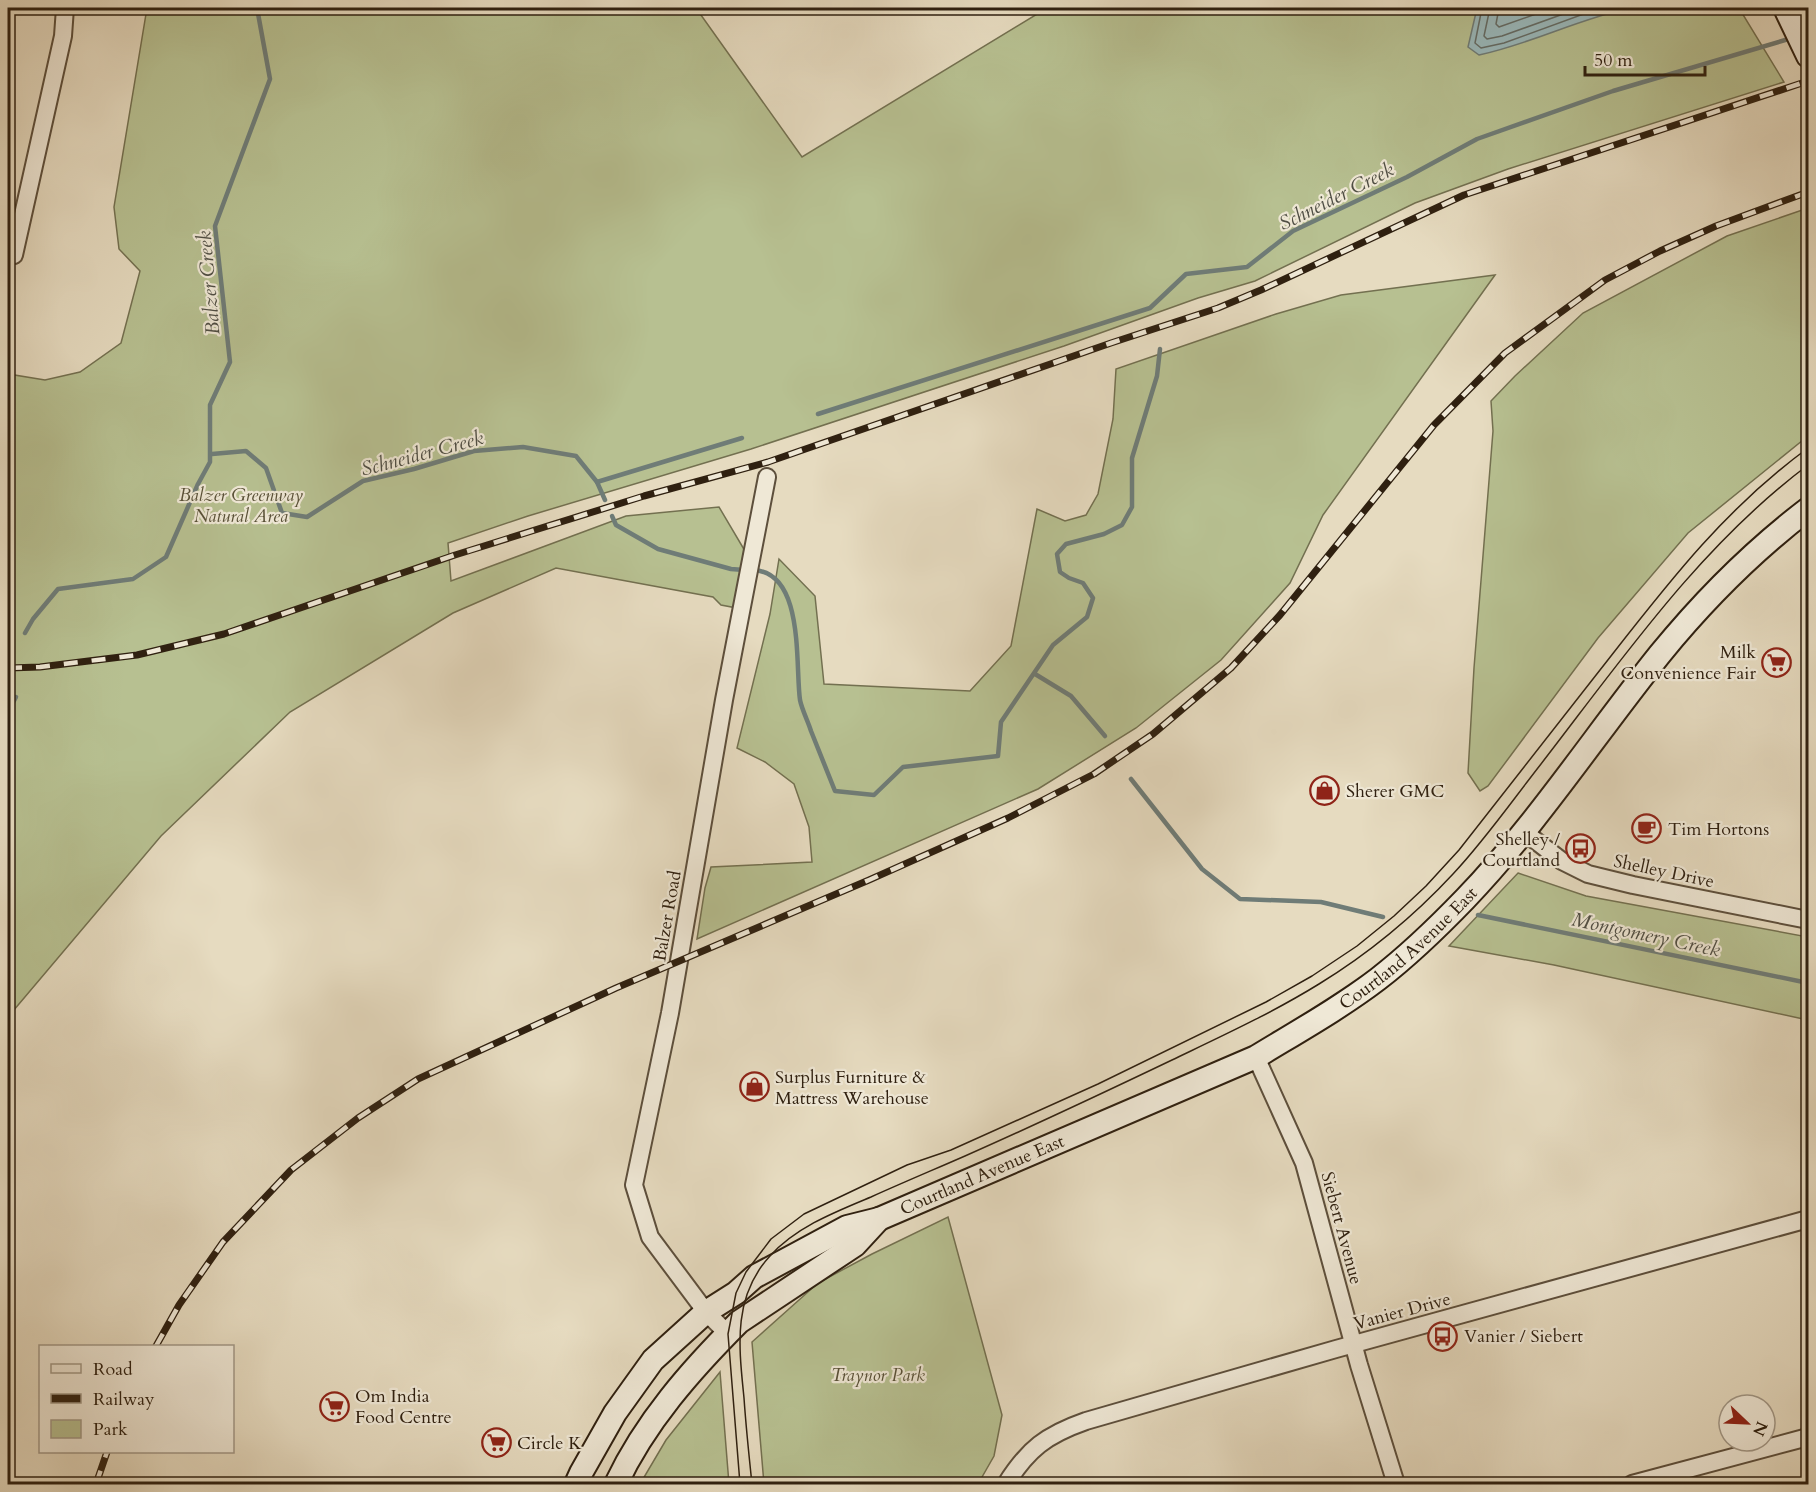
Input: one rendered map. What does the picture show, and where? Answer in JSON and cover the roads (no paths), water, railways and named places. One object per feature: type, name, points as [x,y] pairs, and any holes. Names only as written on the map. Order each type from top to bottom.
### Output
[{"type":"main road","points":[[1785,8],[1809,56]]},
{"type":"main road","name":"Courtland Avenue East","points":[[576,1485],[580,1473],[615,1413],[653,1360],[706,1312],[736,1293],[754,1277],[848,1227],[879,1219],[1256,1057],[1378,979],[1466,898],[1523,831],[1680,630],[1719,586],[1752,554],[1809,509]]},
{"type":"main road","name":"Courtland Avenue East","points":[[616,1485],[654,1420],[693,1370],[728,1334],[740,1322],[855,1245],[879,1219]]},
{"type":"street","points":[[14,255],[63,36],[65,8]]},
{"type":"street","name":"Balzer Road","points":[[728,1334],[706,1312],[650,1237],[634,1185],[670,1013],[767,477]]},
{"type":"street","name":"Shelley Drive","points":[[1523,831],[1562,861],[1588,874],[1809,920]]},
{"type":"street","name":"Siebert Avenue","points":[[1256,1057],[1304,1163],[1353,1345],[1396,1485]]},
{"type":"street","name":"Vanier Drive","points":[[1006,1485],[1018,1465],[1038,1444],[1066,1428],[1353,1345],[1809,1219]]},
{"type":"street","points":[[1632,1485],[1809,1437]]},
{"type":"water","points":[[1477,8],[1630,8],[1479,55],[1468,47]]},
{"type":"waterway","name":"Balzer Creek","points":[[25,633],[33,619],[58,589],[133,579],[166,557],[210,462],[210,405],[230,362],[215,226],[270,79],[257,8]]},
{"type":"waterway","name":"Schneider Creek","points":[[818,414],[1150,308],[1186,274],[1247,267],[1293,231],[1407,177],[1477,139],[1613,91],[1792,38]]},
{"type":"waterway","name":"Schneider Creek","points":[[753,570],[770,575],[782,586],[789,603],[797,644],[800,700],[835,791],[874,795],[903,767],[998,756],[1001,722],[1053,645],[1087,617],[1093,598],[1083,583],[1060,572],[1057,554],[1066,544],[1104,534],[1122,525],[1132,507],[1132,458],[1157,376],[1160,349]]},
{"type":"waterway","name":"Schneider Creek","points":[[597,482],[742,438]]},
{"type":"waterway","name":"Schneider Creek","points":[[212,454],[246,451],[266,468],[282,513],[307,517],[363,481],[474,451],[523,447],[576,456],[597,482],[605,500]]},
{"type":"waterway","name":"Schneider Creek","points":[[612,516],[616,525],[658,549],[731,569],[744,570]]},
{"type":"waterway","name":"Montgomery Creek","points":[[1035,674],[1071,696],[1105,736]]},
{"type":"waterway","name":"Schneider Creek","points":[[8,712],[16,697]]},
{"type":"waterway","name":"Montgomery Creek","points":[[1131,779],[1202,869],[1240,899],[1321,902],[1383,917]]},
{"type":"waterway","name":"Montgomery Creek","points":[[1478,915],[1808,983]]},
{"type":"tram line","points":[[740,1484],[728,1334],[736,1293],[746,1272],[771,1239],[804,1214],[907,1165],[951,1150],[1098,1084],[1266,1002],[1312,976],[1357,946],[1426,886],[1459,850],[1648,609],[1696,552],[1748,498],[1808,448]]},
{"type":"tram line","points":[[752,1484],[741,1360],[741,1324],[749,1288],[758,1272],[780,1246],[804,1229],[830,1215],[1017,1133],[1247,1024],[1319,984],[1372,947],[1422,905],[1465,861],[1633,644],[1698,567],[1732,531],[1808,465]]},
{"type":"railway","points":[[8,668],[40,667],[137,655],[224,634],[455,555],[644,496],[768,462],[1218,308],[1464,195],[1808,81]]},
{"type":"railway","points":[[157,1345],[179,1305],[223,1242],[291,1170],[358,1118],[418,1079],[616,988],[1008,818],[1094,774],[1153,734],[1231,668],[1280,615],[1434,425],[1505,353],[1605,280],[1660,251],[1716,226],[1808,192]]},
{"type":"railway","points":[[96,1484],[107,1453]]},
{"type":"place","name":"Milk Convenience Fair","points":[[1777,662]]},
{"type":"place","name":"Sherer GMC","points":[[1325,791]]},
{"type":"place","name":"Tim Hortons","points":[[1647,829]]},
{"type":"place","name":"Shelley / Courtland","points":[[1581,849]]},
{"type":"place","name":"Surplus Furniture & Mattress Warehouse","points":[[754,1087]]},
{"type":"place","name":"Vanier / Siebert","points":[[1443,1336]]},
{"type":"place","name":"Om India Food Centre","points":[[334,1406]]},
{"type":"place","name":"Circle K","points":[[496,1443]]},
{"type":"park label","name":"Balzer Greenway Natural Area","points":[[241,505]]},
{"type":"park label","name":"Traynor Park","points":[[878,1375]]}]
